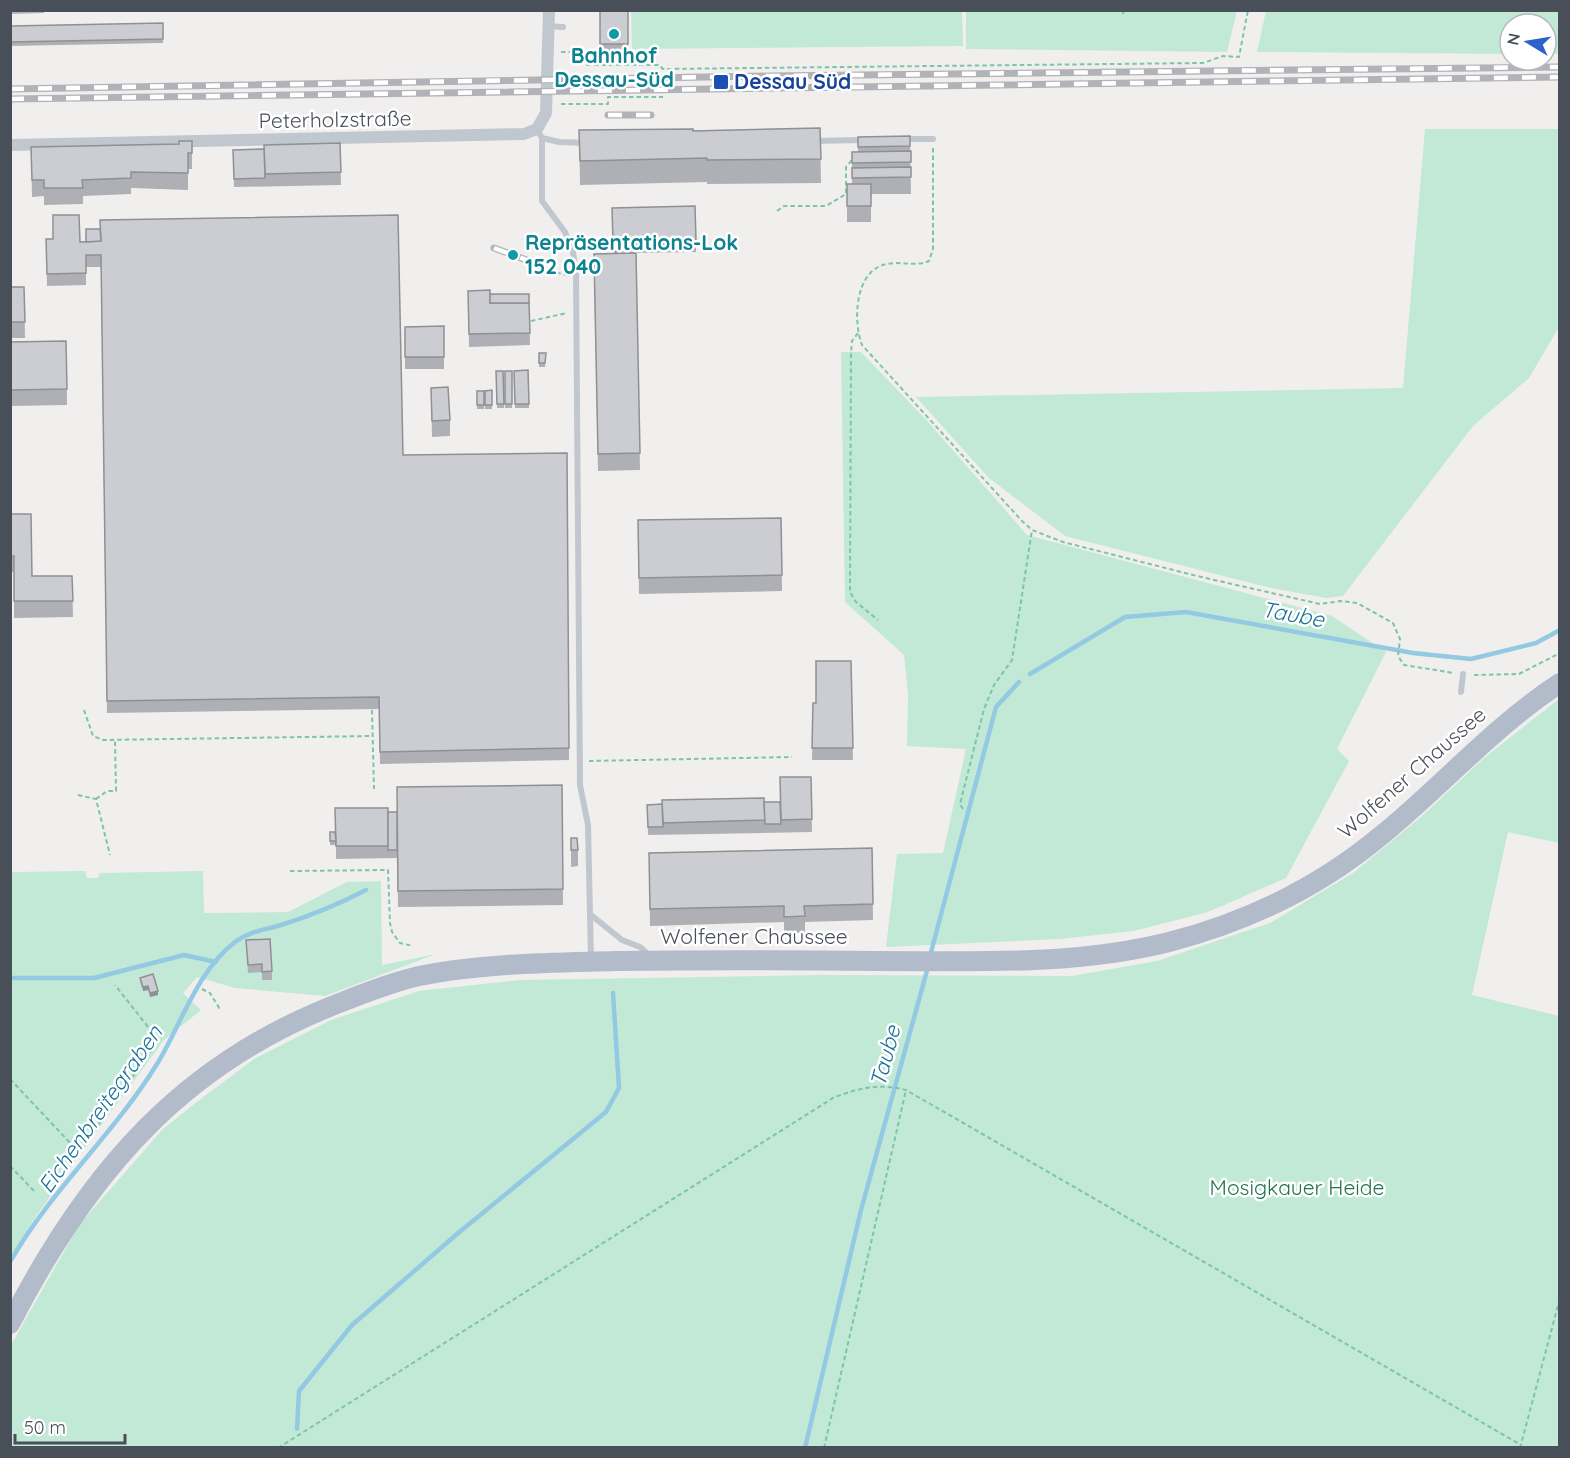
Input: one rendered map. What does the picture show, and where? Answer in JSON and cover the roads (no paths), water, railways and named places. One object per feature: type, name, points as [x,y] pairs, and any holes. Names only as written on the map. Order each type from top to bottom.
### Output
[{"type":"main road","name":"Wolfener Chaussee","points":[[10,1324],[67,1225],[104,1173],[166,1108],[233,1056],[319,1011],[416,977],[494,966],[654,961],[909,961],[1063,958],[1136,949],[1192,936],[1265,908],[1326,876],[1370,846],[1504,724],[1560,682]]},
{"type":"street","points":[[540,133],[547,104],[549,10]]},
{"type":"street","name":"Peterholzstraße","points":[[10,145],[471,137],[540,133]]},
{"type":"lane","points":[[549,26],[563,27]]},
{"type":"lane","points":[[591,962],[588,825],[580,785],[576,274],[573,252],[565,232],[542,201],[540,133],[559,142],[600,143]]},
{"type":"lane","points":[[897,140],[933,139]]},
{"type":"lane","points":[[802,141],[873,140]]},
{"type":"lane","points":[[1461,693],[1463,674]]},
{"type":"lane","points":[[591,915],[622,940],[640,947],[654,961]]},
{"type":"waterway","name":"Taube","points":[[1030,674],[1125,617],[1186,612],[1413,653],[1471,659],[1536,643],[1560,630]]},
{"type":"waterway","name":"Taube","points":[[930,956],[996,707],[1019,682]]},
{"type":"waterway","name":"Eichenbreitegraben","points":[[10,1262],[44,1211],[140,1090],[166,1049],[200,983],[222,954],[246,935],[314,914],[366,890]]},
{"type":"waterway","points":[[10,978],[94,978],[184,955],[216,962]]},
{"type":"waterway","name":"Taube","points":[[805,1448],[861,1210],[928,967]]},
{"type":"waterway","points":[[297,1429],[299,1391],[352,1325],[457,1234],[606,1112],[619,1088],[613,993]]},
{"type":"railway","points":[[10,89],[770,76],[1560,67]]},
{"type":"railway","points":[[10,99],[1560,77]]},
{"type":"railway","points":[[608,115],[651,115]]},
{"type":"railway","points":[[494,248],[532,262]]},
{"type":"place","name":"Bahnhof Dessau-Süd","points":[[614,34]]},
{"type":"place","name":"Dessau Süd","points":[[721,82]]},
{"type":"place","name":"Repräsentations-Lok 152 040","points":[[513,255]]},
{"type":"park label","name":"Mosigkauer Heide","points":[[1297,1188]]}]
